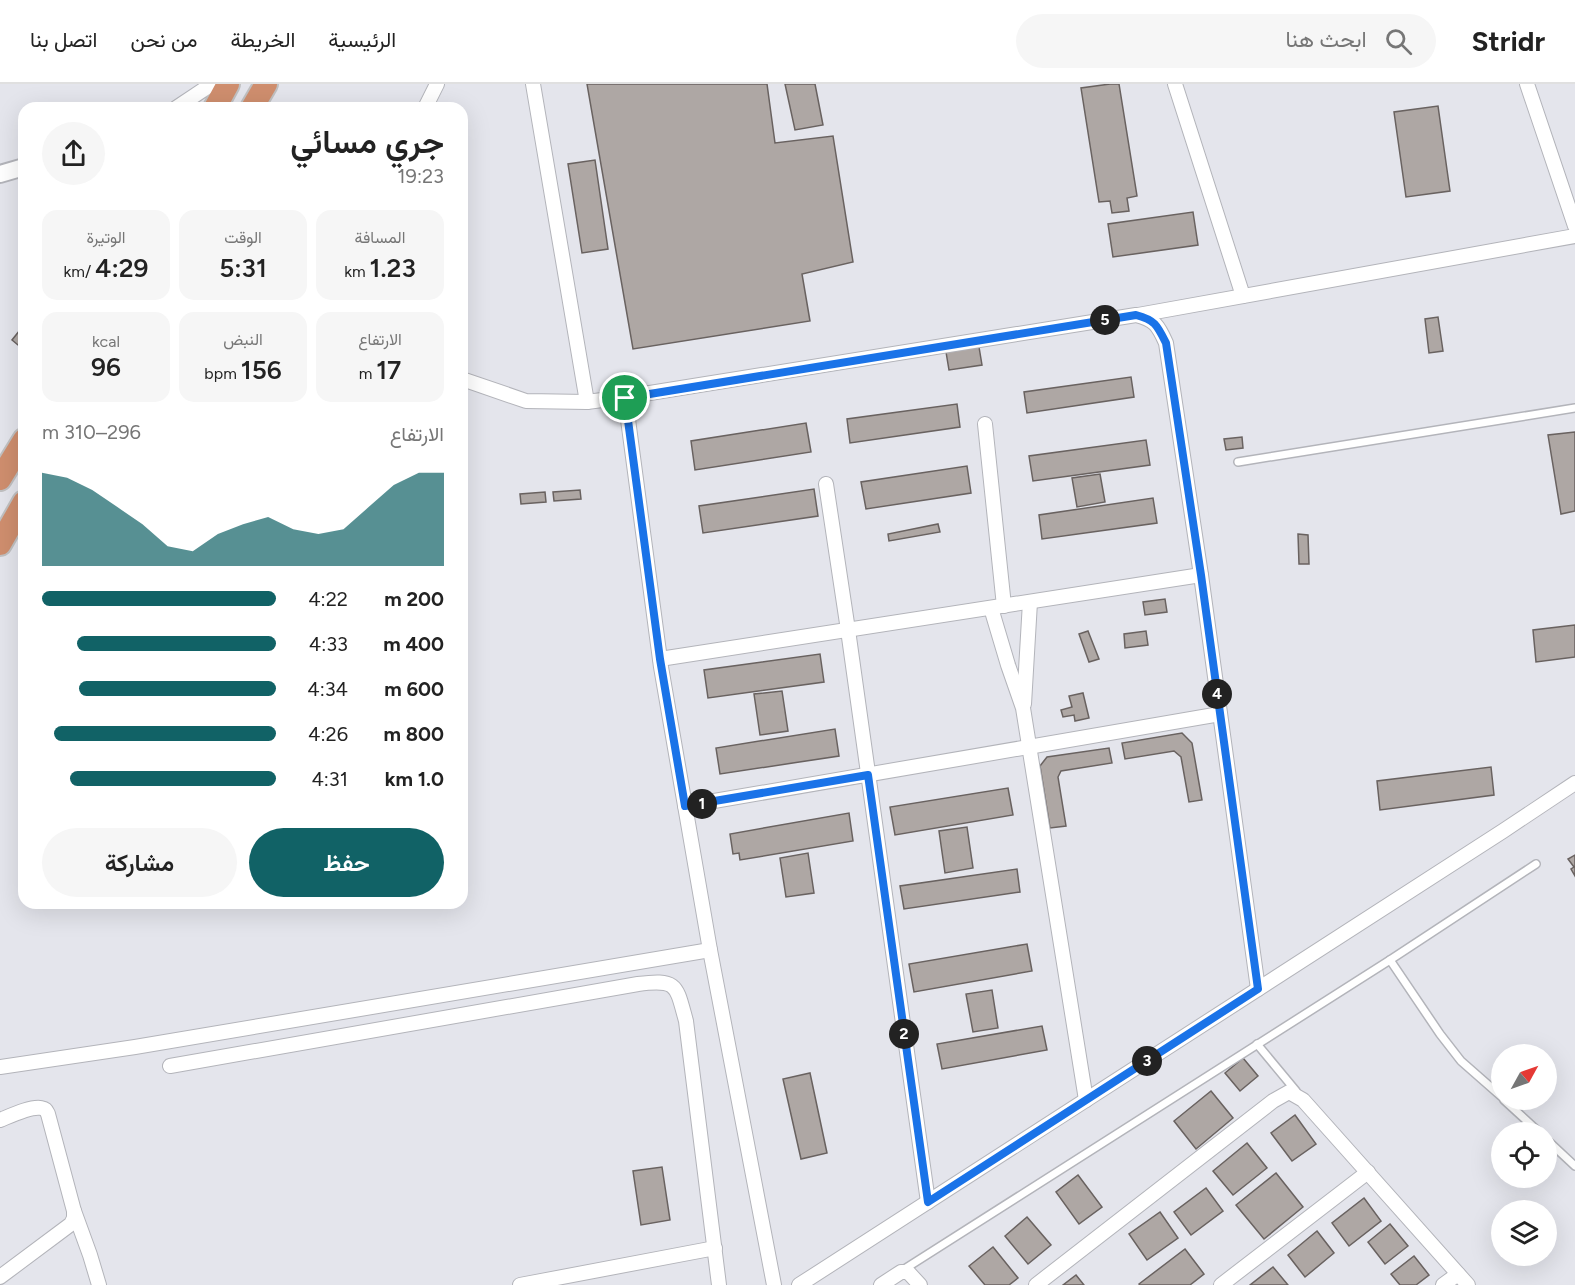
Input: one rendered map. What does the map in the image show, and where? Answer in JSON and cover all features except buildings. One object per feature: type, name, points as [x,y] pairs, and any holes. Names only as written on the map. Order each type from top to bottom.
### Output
[{"type":"highway","points":[[218,102],[228,84]]},
{"type":"highway","points":[[256,102],[266,84]]},
{"type":"highway","points":[[0,479],[18,450]]},
{"type":"highway","points":[[0,544],[18,512]]},
{"type":"street","points":[[185,102],[212,84]]},
{"type":"street","points":[[428,102],[437,84]]},
{"type":"street","points":[[533,84],[587,402]]},
{"type":"street","points":[[1175,84],[1243,296]]},
{"type":"street","points":[[1527,84],[1575,226]]},
{"type":"street","points":[[0,174],[18,169]]},
{"type":"street","points":[[468,381],[526,400],[587,402],[625,398],[1136,315],[1575,236]]},
{"type":"street","points":[[1136,315],[1149,319],[1158,327],[1166,343],[1201,575],[1258,989]]},
{"type":"street","points":[[625,398],[660,659],[710,950],[774,1285]]},
{"type":"street","points":[[985,424],[998,607],[1008,665],[1023,708],[1086,1100]]},
{"type":"street","points":[[826,484],[928,1202]]},
{"type":"street","points":[[660,659],[1201,575]]},
{"type":"street","points":[[1023,708],[1030,602]]},
{"type":"street","points":[[685,806],[1220,714]]},
{"type":"street","points":[[799,1285],[1575,783]]},
{"type":"street","points":[[0,1067],[147,1046],[710,950]]},
{"type":"street","points":[[170,1066],[638,984],[658,981],[667,983],[677,992],[686,1020],[719,1285]]},
{"type":"street","points":[[1036,1285],[1273,1101],[1289,1092],[1303,1100],[1468,1285]]},
{"type":"street","points":[[0,1120],[33,1108],[40,1107],[46,1110],[74,1211],[99,1285]]},
{"type":"street","points":[[1221,1285],[1368,1172]]},
{"type":"street","points":[[0,1277],[71,1224],[74,1211]]},
{"type":"street","points":[[520,1285],[569,1281],[715,1248]]},
{"type":"street","points":[[881,1285],[901,1272],[908,1272],[920,1285]]},
{"type":"street","points":[[1443,1285],[1458,1274]]},
{"type":"lane","points":[[1238,462],[1575,408]]},
{"type":"lane","points":[[901,1272],[1390,960],[1536,864]]},
{"type":"lane","points":[[1390,960],[1461,1061],[1491,1087]]},
{"type":"lane","points":[[1257,1044],[1303,1100]]},
{"type":"lane","points":[[1516,1110],[1528,1122]]},
{"type":"lane","points":[[1557,1149],[1575,1166]]},
{"type":"route","points":[[1136,315],[1149,319],[1158,327],[1166,343],[1201,575],[1258,989],[928,1202],[868,775],[685,806],[660,659],[625,398],[1136,315]]}]
